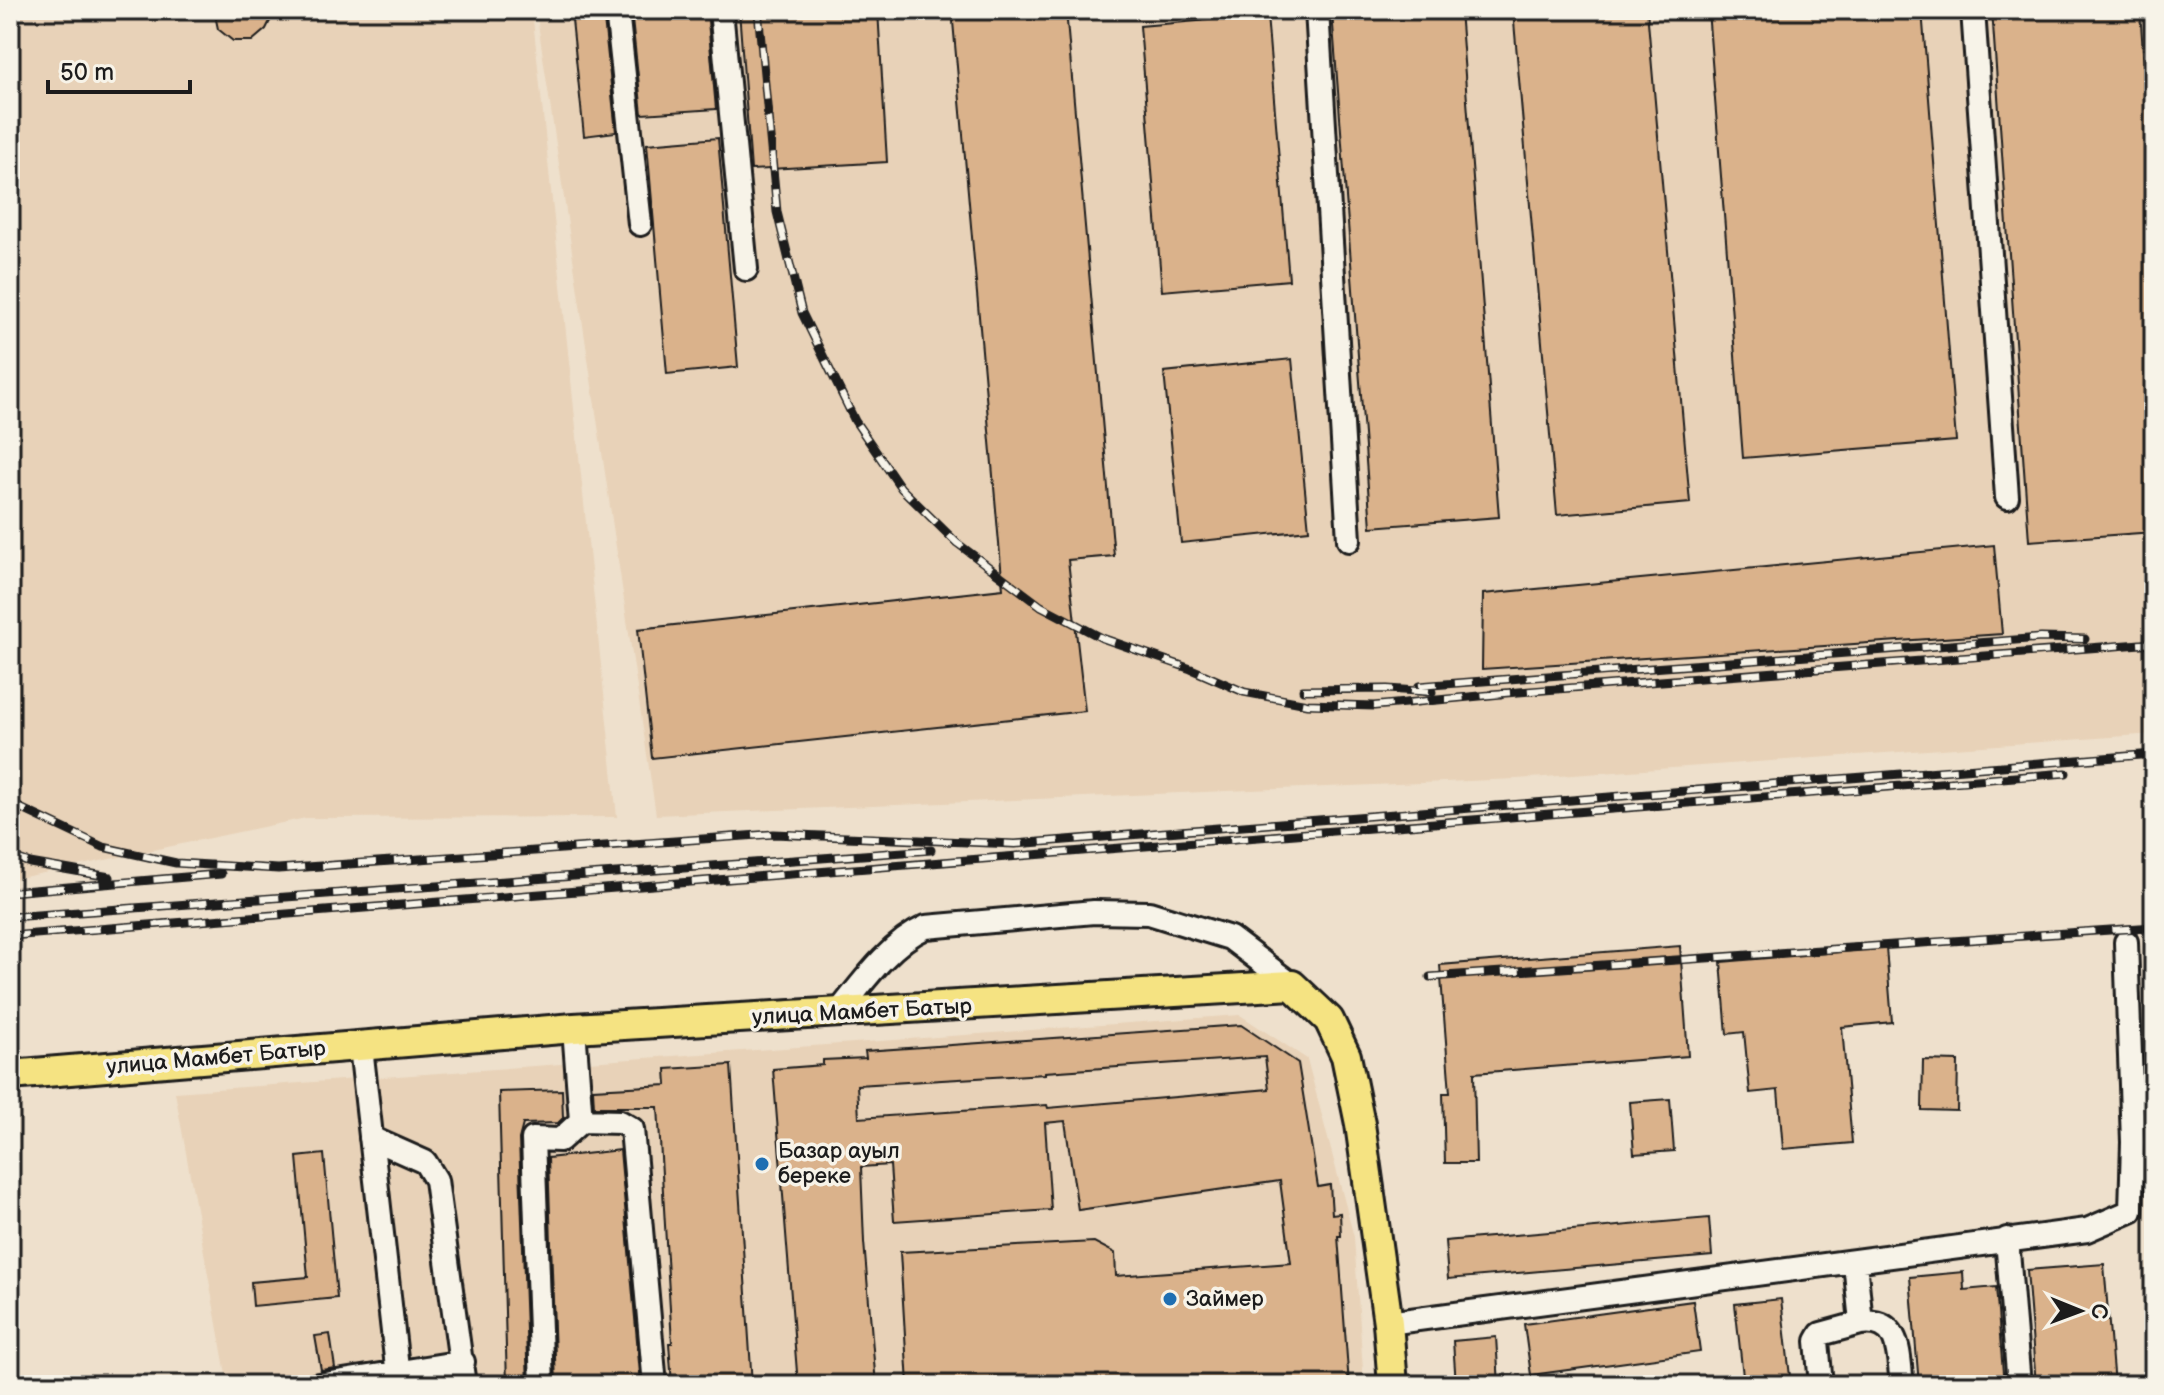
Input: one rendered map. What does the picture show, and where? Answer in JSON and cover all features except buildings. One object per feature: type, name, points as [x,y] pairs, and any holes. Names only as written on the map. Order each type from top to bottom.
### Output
[{"type":"main road","name":"улица Мамбет Батыр","points":[[10,1075],[574,1028],[1292,985]]},
{"type":"main road","points":[[1292,985],[1329,1020],[1346,1056],[1360,1124],[1388,1323],[1393,1385]]},
{"type":"street","points":[[617,10],[640,224]]},
{"type":"street","points":[[721,10],[746,269]]},
{"type":"street","points":[[1317,10],[1349,540]]},
{"type":"street","points":[[1973,10],[2007,497]]},
{"type":"street","points":[[838,1013],[861,983],[904,940],[926,927],[1094,912],[1149,913],[1230,938],[1292,985]]},
{"type":"street","points":[[1388,1323],[2087,1230],[2131,1211],[2133,1142],[2126,942]]},
{"type":"street","points":[[574,1028],[581,1121]]},
{"type":"street","points":[[361,1047],[398,1379]]},
{"type":"street","points":[[542,1385],[533,1139],[560,1140],[581,1121],[620,1122],[632,1129],[655,1385]]},
{"type":"street","points":[[371,1138],[425,1162],[436,1180],[464,1385]]},
{"type":"street","points":[[2007,1239],[2019,1385]]},
{"type":"street","points":[[1855,1262],[1861,1323]]},
{"type":"street","points":[[1821,1385],[1817,1341],[1821,1334],[1861,1323],[1889,1329],[1895,1337],[1902,1385]]},
{"type":"street","points":[[318,1385],[398,1379],[463,1362]]},
{"type":"shaded area","points":[[10,10],[532,10],[617,817],[306,818],[10,880]]},
{"type":"shaded area","points":[[536,10],[2154,10],[2154,734],[1516,779],[656,815]]},
{"type":"shaded area","name":"Базар ауыл береке","points":[[1240,1015],[1307,1059],[1354,1237],[1364,1385],[228,1385],[175,1092]]},
{"type":"railway","points":[[758,10],[777,212],[802,313],[855,421],[901,488],[957,543],[1041,606],[1102,638],[1191,669],[1244,692],[1307,704],[1374,706],[1501,694]]},
{"type":"railway","points":[[1419,686],[2041,638],[2085,639]]},
{"type":"railway","points":[[1492,694],[2154,643]]},
{"type":"railway","points":[[1303,690],[1432,692]]},
{"type":"railway","points":[[10,803],[103,847],[176,863],[278,869],[774,834],[1015,844],[2154,754]]},
{"type":"railway","points":[[10,936],[2066,773]]},
{"type":"railway","points":[[10,917],[931,850]]},
{"type":"railway","points":[[10,856],[30,863],[110,877]]},
{"type":"railway","points":[[10,892],[221,874]]},
{"type":"railway","points":[[1430,977],[2154,927]]},
{"type":"place","name":"Базар ауыл береке","points":[[762,1164]]},
{"type":"place","name":"Займер","points":[[1170,1299]]}]
